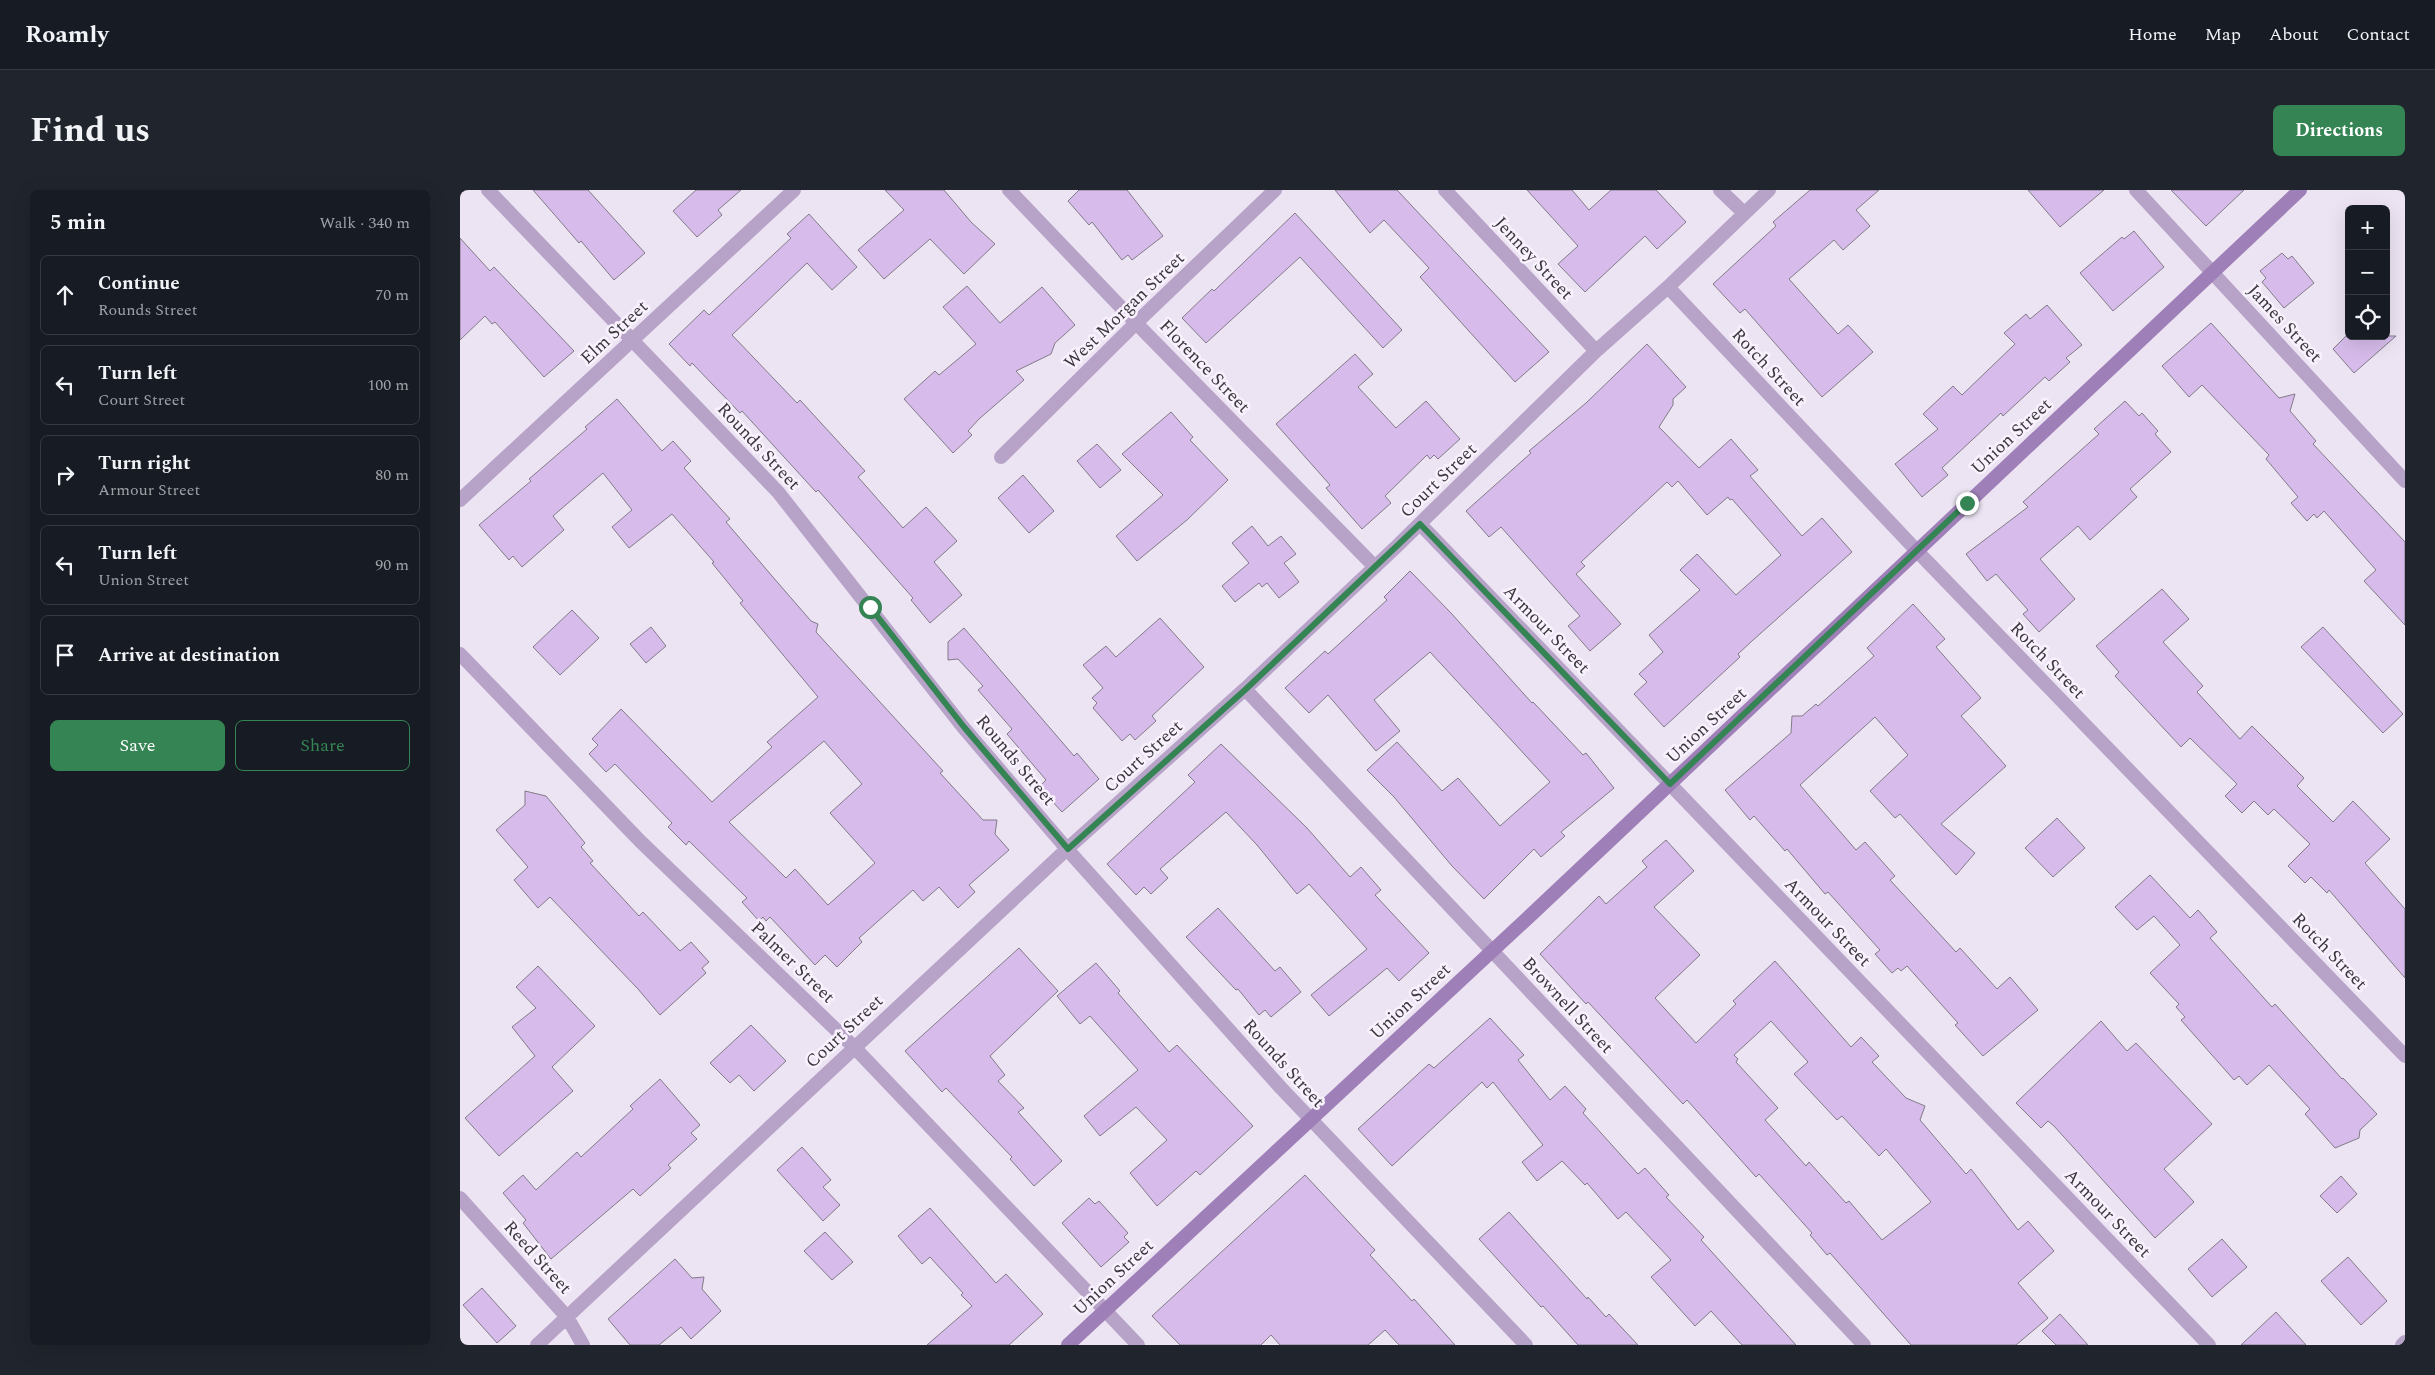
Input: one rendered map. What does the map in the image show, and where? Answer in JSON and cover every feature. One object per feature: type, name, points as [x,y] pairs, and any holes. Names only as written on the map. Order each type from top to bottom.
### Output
[{"type":"main road","name":"Union Street","points":[[1068,1345],[1670,784],[2300,190]]},
{"type":"street","name":"Rounds Street","points":[[488,190],[778,492],[964,727],[1068,849],[1310,1120],[1526,1345]]},
{"type":"street","name":"Elm Street","points":[[460,500],[794,190]]},
{"type":"street","name":"Florence Street","points":[[1009,190],[1136,323],[1375,567]]},
{"type":"street","name":"West Morgan Street","points":[[1001,457],[1136,323],[1275,190]]},
{"type":"street","name":"Jenney Street","points":[[1445,190],[1596,351]]},
{"type":"street","points":[[1720,190],[1744,213]]},
{"type":"street","name":"Court Street","points":[[537,1345],[854,1047],[1068,849],[1246,689],[1420,524],[1596,351],[1668,287],[1769,190]]},
{"type":"street","name":"James Street","points":[[2136,190],[2405,481]]},
{"type":"street","name":"Rotch Street","points":[[1668,287],[1917,551],[2405,1056]]},
{"type":"street","name":"Armour Street","points":[[1420,524],[2209,1345]]},
{"type":"street","name":"Palmer Street","points":[[460,654],[640,841],[854,1047],[1138,1345]]},
{"type":"street","name":"Brownell Street","points":[[1246,689],[1864,1345]]},
{"type":"street","name":"Reed Street","points":[[460,1198],[567,1317],[583,1345]]},
{"type":"street","points":[[2402,1345],[2405,1342]]},
{"type":"building","points":[[533,190],[588,190],[645,253],[614,280],[581,241],[579,243]]},
{"type":"building","points":[[696,190],[741,190],[718,210],[722,215],[697,237],[673,211]]},
{"type":"building","points":[[885,190],[944,190],[971,222],[995,244],[964,274],[930,239],[884,279],[858,250],[904,210]]},
{"type":"building","points":[[1079,190],[1127,190],[1163,236],[1132,260],[1128,255],[1122,260],[1092,222],[1089,225],[1068,201]]},
{"type":"building","points":[[1335,190],[1397,190],[1549,352],[1515,382],[1420,277],[1429,268],[1384,220],[1370,233]]},
{"type":"building","points":[[1527,190],[1572,190],[1589,210],[1611,190],[1656,190],[1686,222],[1657,249],[1645,236],[1585,292],[1558,264],[1578,246]]},
{"type":"building","points":[[1810,190],[1879,190],[1856,210],[1870,226],[1843,250],[1834,240],[1789,279],[1838,334],[1848,325],[1873,352],[1822,397],[1745,309],[1740,313],[1713,284],[1776,226],[1773,222]]},
{"type":"building","points":[[2028,190],[2104,190],[2060,227]]},
{"type":"building","points":[[2171,190],[2244,190],[2206,226]]},
{"type":"building","points":[[1295,213],[1402,330],[1383,348],[1300,257],[1206,343],[1182,318],[1212,289],[1214,291]]},
{"type":"building","points":[[809,214],[857,267],[832,290],[807,263],[732,335],[797,403],[800,400],[865,471],[858,477],[903,528],[926,507],[957,541],[934,562],[962,595],[930,623],[911,600],[913,598],[818,490],[816,492],[742,411],[740,413],[692,363],[690,366],[669,344],[704,310],[709,315],[791,238],[787,234]]},
{"type":"building","points":[[2134,231],[2164,267],[2113,311],[2080,273],[2122,237],[2124,239]]},
{"type":"building","points":[[460,238],[490,271],[494,267],[574,351],[544,377],[495,322],[492,324],[485,316],[460,340]]},
{"type":"building","points":[[2282,253],[2288,259],[2292,256],[2314,283],[2284,308],[2262,282],[2266,278],[2260,271]]},
{"type":"building","points":[[967,286],[1000,323],[1042,287],[1075,325],[1055,343],[1051,354],[1016,371],[1024,380],[979,419],[968,431],[972,435],[953,453],[904,399],[935,371],[939,375],[976,344],[943,307]]},
{"type":"building","points":[[2047,305],[2082,345],[2066,358],[2070,362],[2049,381],[2045,377],[2003,416],[2001,413],[1942,468],[1948,475],[1922,497],[1895,464],[1938,429],[1923,414],[1953,386],[1962,395],[2015,344],[2004,333],[2026,314],[2030,319]]},
{"type":"building","points":[[2211,323],[2279,398],[2295,394],[2290,411],[2316,441],[2313,444],[2405,542],[2405,625],[2364,581],[2376,570],[2324,511],[2317,518],[2314,514],[2307,521],[2291,503],[2298,497],[2266,459],[2269,455],[2202,385],[2189,397],[2162,366]]},
{"type":"building","points":[[2390,336],[2396,336],[2354,373],[2333,349],[2345,337],[2345,340],[2390,340]]},
{"type":"building","points":[[1647,344],[1686,387],[1673,399],[1673,405],[1659,427],[1699,468],[1731,439],[1758,470],[1750,476],[1802,536],[1822,518],[1852,552],[1738,654],[1740,657],[1664,727],[1634,694],[1647,682],[1639,674],[1663,652],[1649,635],[1700,590],[1680,570],[1697,554],[1736,595],[1781,555],[1732,499],[1730,500],[1728,497],[1707,515],[1678,481],[1672,487],[1667,482],[1581,562],[1585,566],[1576,574],[1621,624],[1590,651],[1568,626],[1580,616],[1501,527],[1489,537],[1466,511],[1531,453],[1529,451],[1586,403]]},
{"type":"building","points":[[1355,354],[1373,374],[1358,387],[1396,428],[1426,401],[1460,439],[1438,459],[1434,455],[1430,459],[1427,455],[1385,496],[1391,503],[1362,529],[1326,488],[1330,485],[1276,424]]},
{"type":"building","points":[[617,399],[662,451],[673,441],[691,461],[684,468],[730,519],[726,522],[772,576],[811,621],[818,624],[816,632],[943,771],[940,773],[983,820],[997,820],[995,834],[1009,850],[969,885],[975,892],[958,908],[939,887],[923,901],[913,890],[859,938],[862,942],[837,967],[825,955],[815,965],[770,917],[766,921],[763,917],[759,921],[742,902],[747,898],[689,841],[686,845],[668,827],[672,823],[615,764],[606,772],[589,754],[598,745],[592,739],[621,709],[712,802],[772,747],[767,742],[818,697],[740,603],[743,601],[712,563],[714,562],[672,514],[629,548],[612,527],[632,510],[603,473],[553,516],[564,530],[522,567],[513,556],[509,560],[479,525],[531,481],[529,479],[587,429],[585,427]],"holes":[[[824,741],[862,784],[830,813],[875,863],[828,905],[795,869],[786,878],[729,822]]]},
{"type":"building","points":[[2125,401],[2139,416],[2142,413],[2158,431],[2155,434],[2171,452],[2130,489],[2137,497],[2090,540],[2078,526],[2040,559],[2075,599],[2039,632],[2023,614],[2028,610],[1996,574],[1987,581],[1966,554],[2028,507],[2023,502],[2099,434],[2094,429]]},
{"type":"building","points":[[1171,412],[1193,437],[1190,440],[1228,480],[1187,520],[1137,561],[1116,536],[1163,495],[1122,454]]},
{"type":"building","points":[[1097,444],[1121,470],[1100,488],[1077,461]]},
{"type":"building","points":[[1023,475],[1054,511],[1029,533],[998,498]]},
{"type":"building","points":[[1252,526],[1268,546],[1281,536],[1296,554],[1284,563],[1299,582],[1279,598],[1267,583],[1262,587],[1259,583],[1235,602],[1222,586],[1249,563],[1232,543]]},
{"type":"building","points":[[1410,571],[1451,613],[1532,703],[1583,755],[1586,753],[1614,788],[1561,832],[1565,836],[1541,857],[1534,849],[1484,899],[1452,866],[1394,797],[1367,770],[1397,742],[1442,791],[1458,778],[1500,826],[1550,782],[1430,652],[1374,700],[1400,731],[1376,751],[1328,695],[1309,713],[1285,688],[1325,651],[1328,654],[1387,600],[1384,597]]},
{"type":"building","points":[[2162,589],[2189,619],[2163,642],[2203,686],[2197,692],[2240,739],[2252,726],[2304,778],[2297,786],[2333,822],[2353,801],[2390,839],[2365,863],[2405,909],[2405,978],[2329,890],[2327,893],[2311,877],[2305,883],[2288,866],[2310,844],[2274,809],[2268,815],[2254,801],[2242,813],[2225,796],[2237,784],[2190,738],[2181,747],[2115,676],[2119,672],[2096,646]]},
{"type":"building","points":[[1913,604],[1945,639],[1936,647],[1981,698],[1961,716],[2006,766],[1941,824],[1975,853],[1956,875],[1900,814],[1895,818],[1870,791],[1908,755],[1875,717],[1800,785],[1856,850],[1865,842],[1895,876],[1890,880],[1956,952],[1960,948],[1997,989],[2010,977],[2038,1010],[1983,1056],[1955,1025],[1958,1023],[1907,966],[1901,971],[1898,968],[1892,973],[1875,954],[1880,950],[1828,892],[1825,894],[1787,849],[1785,851],[1754,816],[1750,820],[1725,790],[1791,733],[1792,716],[1802,716],[1816,704],[1818,706],[1874,656],[1867,648]]},
{"type":"building","points":[[572,610],[599,638],[560,675],[533,647]]},
{"type":"building","points":[[1160,618],[1204,667],[1152,716],[1156,721],[1135,740],[1130,734],[1122,741],[1093,708],[1097,703],[1092,698],[1103,688],[1083,665],[1106,646],[1116,657]]},
{"type":"building","points":[[651,627],[666,646],[646,663],[630,644]]},
{"type":"building","points":[[2323,627],[2403,714],[2383,733],[2301,647]]},
{"type":"building","points":[[964,628],[1074,756],[1077,753],[1099,779],[1062,812],[1039,787],[1046,780],[1007,734],[1012,729],[978,690],[983,686],[958,659],[948,660],[948,642]]},
{"type":"building","points":[[1221,744],[1307,828],[1350,877],[1361,867],[1381,890],[1375,895],[1429,953],[1399,981],[1387,968],[1329,1016],[1311,995],[1367,949],[1309,884],[1297,894],[1257,845],[1226,812],[1160,869],[1168,878],[1151,894],[1144,887],[1136,895],[1107,864],[1195,782],[1188,775]]},
{"type":"building","points":[[525,791],[546,796],[585,843],[581,847],[593,861],[590,863],[639,916],[643,912],[680,951],[691,942],[709,962],[702,968],[706,973],[660,1015],[638,989],[550,897],[538,908],[514,880],[528,867],[496,830],[525,805]]},
{"type":"building","points":[[2057,818],[2085,848],[2053,877],[2025,848]]},
{"type":"building","points":[[1666,840],[1694,871],[1654,907],[1700,955],[1655,998],[1696,1043],[1736,1004],[1733,1001],[1775,961],[1851,1047],[1861,1037],[1879,1056],[1872,1062],[1906,1098],[1925,1106],[1920,1120],[1966,1174],[1971,1169],[2018,1230],[2028,1221],[2054,1251],[2018,1283],[2048,1318],[2016,1345],[1911,1345],[1830,1253],[1827,1255],[1810,1235],[1812,1233],[1759,1174],[1756,1177],[1687,1100],[1683,1104],[1588,1002],[1586,1004],[1540,954],[1599,896],[1606,904],[1647,867],[1642,861]],"holes":[[[1771,1021],[1808,1062],[1794,1074],[1837,1120],[1842,1116],[1879,1156],[1886,1149],[1931,1202],[1882,1240],[1849,1201],[1846,1203],[1809,1162],[1806,1166],[1765,1120],[1778,1108],[1736,1062],[1738,1059],[1734,1055]]]},
{"type":"building","points":[[2150,875],[2190,918],[2198,910],[2217,932],[2210,938],[2272,1007],[2275,1004],[2342,1079],[2377,1114],[2360,1130],[2359,1138],[2335,1148],[2305,1114],[2310,1109],[2269,1065],[2247,1085],[2239,1076],[2234,1080],[2181,1020],[2185,1017],[2176,1007],[2179,1004],[2150,973],[2180,945],[2154,916],[2137,930],[2115,907]]},
{"type":"building","points":[[1218,908],[1275,971],[1280,967],[1301,992],[1271,1017],[1265,1010],[1259,1015],[1238,989],[1236,990],[1186,937]]},
{"type":"building","points":[[1019,948],[1058,991],[990,1056],[1005,1075],[998,1081],[1024,1108],[1018,1112],[1062,1161],[1034,1186],[1010,1159],[1012,1157],[946,1088],[942,1092],[905,1051]]},
{"type":"building","points":[[1096,963],[1120,991],[1118,993],[1169,1052],[1177,1045],[1253,1126],[1200,1175],[1196,1171],[1157,1206],[1130,1173],[1167,1140],[1136,1107],[1100,1136],[1084,1116],[1138,1070],[1090,1016],[1080,1024],[1057,996]]},
{"type":"building","points":[[538,966],[595,1026],[552,1067],[573,1091],[499,1156],[465,1118],[535,1056],[512,1027],[536,1008],[516,987]]},
{"type":"building","points":[[1490,1018],[1524,1055],[1518,1060],[1550,1100],[1565,1086],[1586,1109],[1583,1113],[1638,1174],[1645,1168],[1669,1195],[1666,1197],[1704,1237],[1701,1240],[1796,1345],[1742,1345],[1711,1311],[1695,1326],[1651,1277],[1671,1260],[1626,1212],[1618,1219],[1587,1183],[1585,1185],[1562,1161],[1537,1181],[1522,1162],[1543,1145],[1493,1082],[1487,1088],[1482,1082],[1392,1166],[1358,1129],[1429,1064],[1434,1068]]},
{"type":"building","points":[[2101,1021],[2127,1051],[2136,1043],[2212,1124],[2164,1169],[2194,1202],[2155,1238],[2054,1126],[2048,1121],[2041,1128],[2016,1103]]},
{"type":"building","points":[[751,1025],[786,1061],[754,1091],[739,1075],[730,1083],[710,1063]]},
{"type":"building","points":[[660,1079],[700,1125],[691,1133],[697,1139],[668,1165],[671,1168],[640,1196],[633,1189],[551,1259],[523,1223],[526,1220],[503,1193],[523,1175],[536,1190],[577,1152],[581,1157],[633,1109],[630,1106]]},
{"type":"building","points":[[802,1147],[831,1180],[823,1187],[840,1205],[823,1221],[777,1170]]},
{"type":"building","points":[[1305,1175],[1375,1250],[1370,1255],[1412,1301],[1414,1299],[1455,1345],[1399,1345],[1385,1330],[1368,1345],[1280,1345],[1271,1335],[1261,1345],[1180,1345],[1152,1316]]},
{"type":"building","points":[[2341,1176],[2357,1194],[2337,1213],[2320,1196]]},
{"type":"building","points":[[1089,1198],[1095,1204],[1099,1201],[1128,1233],[1124,1237],[1129,1242],[1101,1267],[1062,1223]]},
{"type":"building","points":[[930,1208],[996,1283],[1006,1274],[1043,1314],[1009,1345],[927,1345],[972,1306],[961,1295],[963,1293],[930,1257],[922,1264],[898,1236]]},
{"type":"building","points":[[1509,1212],[1587,1299],[1588,1297],[1606,1317],[1609,1314],[1638,1345],[1578,1345],[1543,1306],[1541,1307],[1479,1239]]},
{"type":"building","points":[[825,1232],[853,1262],[832,1280],[804,1251]]},
{"type":"building","points":[[2222,1239],[2247,1267],[2212,1297],[2188,1269]]},
{"type":"building","points":[[2348,1257],[2387,1301],[2361,1325],[2321,1281]]},
{"type":"building","points":[[675,1259],[692,1278],[704,1277],[702,1289],[721,1311],[691,1339],[681,1327],[659,1345],[630,1345],[608,1319]]},
{"type":"building","points":[[482,1288],[516,1326],[497,1343],[463,1305]]},
{"type":"building","points":[[2276,1312],[2306,1345],[2241,1345]]},
{"type":"building","points":[[2060,1314],[2088,1345],[2056,1345],[2042,1331]]},
{"type":"route","points":[[870,607],[964,727],[1068,849],[1246,689],[1420,524],[1670,784],[1967,503]]}]
